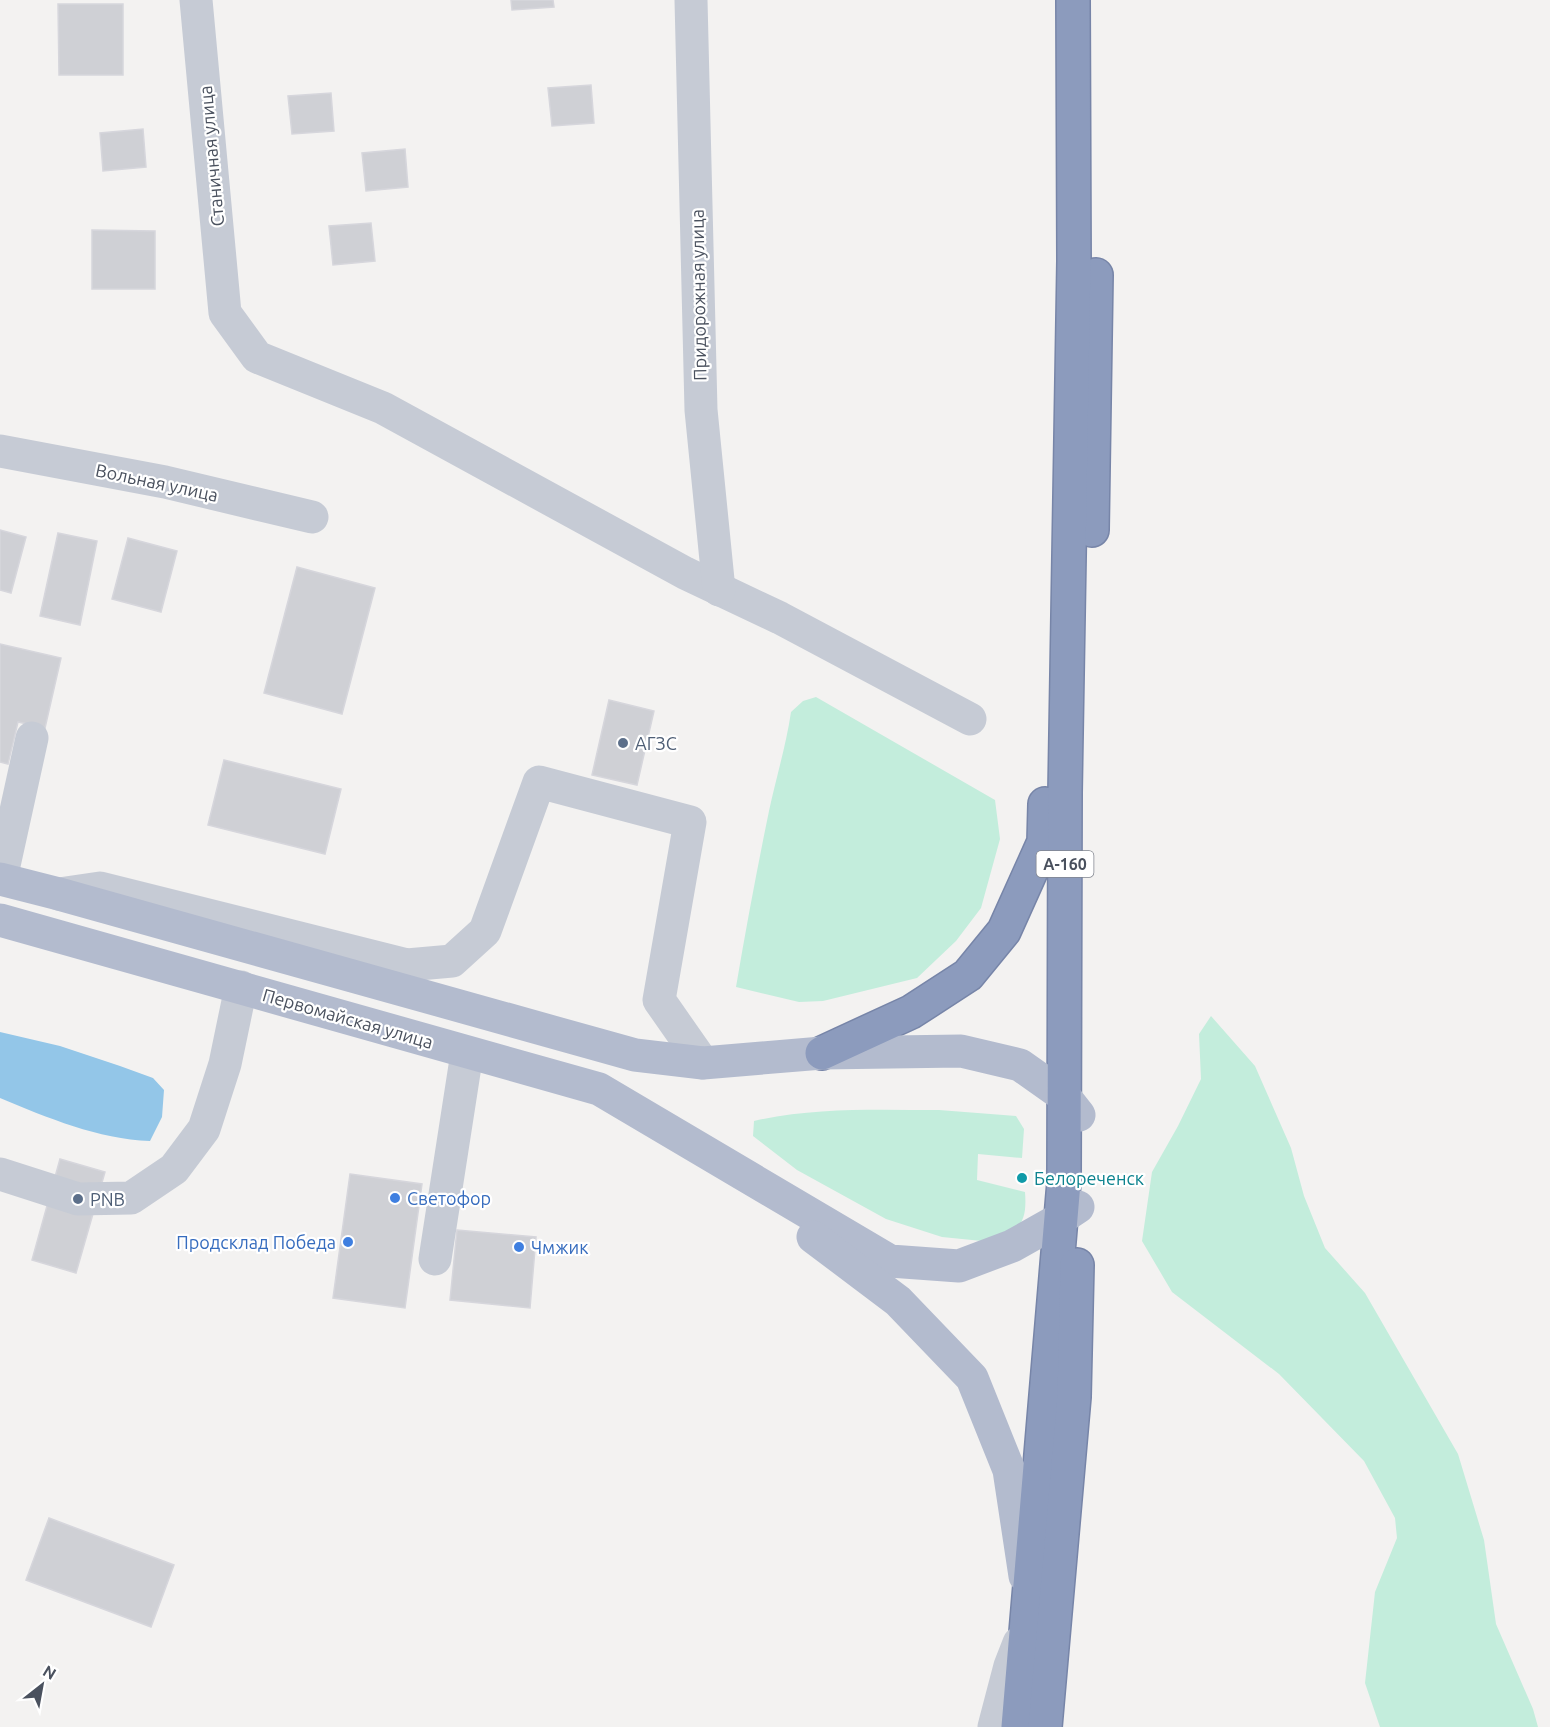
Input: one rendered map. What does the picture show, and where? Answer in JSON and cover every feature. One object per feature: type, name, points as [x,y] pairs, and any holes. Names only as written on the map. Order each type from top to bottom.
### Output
[{"type":"highway","name":"А-160","points":[[1072,1106],[1065,804],[1074,261],[1073,0]]},
{"type":"highway","name":"А-160","points":[[1045,1727],[1074,1397],[1069,1213],[1096,350],[1094,0]]},
{"type":"highway","points":[[822,1053],[911,1012],[968,975],[1004,931],[1044,842],[1054,394],[1073,340]]},
{"type":"highway","name":"А-160","points":[[1018,1727],[1027,1611],[1069,1213]]},
{"type":"main road","points":[[0,879],[635,1055],[703,1063],[822,1053],[961,1051],[1020,1065],[1072,1106]]},
{"type":"main road","name":"Первомайская улица","points":[[0,920],[599,1089],[685,1141]]},
{"type":"main road","points":[[685,1141],[890,1261],[958,1266],[1012,1246],[1069,1213]]},
{"type":"main road","points":[[685,1141],[898,1301],[972,1378],[1009,1470],[1027,1611]]},
{"type":"street","name":"Станичная улица","points":[[196,0],[225,313],[257,357],[383,408],[719,590]]},
{"type":"street","name":"Придорожная улица","points":[[691,0],[701,410],[719,590]]},
{"type":"street","name":"Вольная улица","points":[[0,451],[165,482],[312,517]]},
{"type":"street","points":[[719,590],[780,618],[970,719]]},
{"type":"street","points":[[0,879],[32,738]]},
{"type":"street","points":[[59,894],[100,888],[407,965],[452,961],[485,932],[539,782],[582,793],[690,822],[659,1000],[703,1063]]},
{"type":"street","points":[[0,1174],[78,1200],[131,1198],[174,1169],[204,1129],[225,1064],[241,987]]},
{"type":"street","points":[[435,1259],[467,1053]]},
{"type":"street","points":[[994,1727],[1027,1611]]},
{"type":"green space","points":[[816,697],[995,800],[1000,839],[981,908],[956,941],[917,978],[823,1001],[799,1002],[736,987],[791,712],[803,701]]},
{"type":"green space","points":[[1211,1016],[1255,1066],[1291,1148],[1304,1196],[1325,1248],[1365,1293],[1458,1454],[1484,1540],[1496,1624],[1533,1709],[1538,1727],[1380,1727],[1365,1683],[1375,1592],[1397,1538],[1395,1518],[1364,1461],[1279,1374],[1172,1292],[1142,1241],[1152,1172],[1201,1079],[1199,1034]]},
{"type":"green space","points":[[846,1110],[939,1110],[1016,1116],[1024,1129],[1022,1158],[978,1154],[977,1180],[1025,1192],[1022,1221],[1019,1227],[1002,1243],[942,1237],[886,1219],[797,1170],[753,1136],[754,1121],[800,1113]]},
{"type":"water","points":[[0,1032],[60,1046],[153,1078],[164,1090],[162,1117],[150,1141],[92,1132],[0,1098]]},
{"type":"building","points":[[511,0],[553,0],[554,7],[512,10]]},
{"type":"building","points":[[58,4],[123,4],[123,75],[59,75]]},
{"type":"building","points":[[591,85],[594,123],[552,126],[548,88]]},
{"type":"building","points":[[331,93],[334,131],[292,134],[288,96]]},
{"type":"building","points":[[143,129],[146,167],[103,171],[100,133]]},
{"type":"building","points":[[405,149],[408,187],[366,191],[362,153]]},
{"type":"building","points":[[371,223],[375,261],[333,265],[329,226]]},
{"type":"building","points":[[92,230],[155,231],[155,289],[92,289]]},
{"type":"building","points":[[0,530],[26,537],[11,593],[0,590]]},
{"type":"building","points":[[58,533],[97,541],[80,625],[40,616]]},
{"type":"building","points":[[128,538],[177,551],[161,612],[112,599]]},
{"type":"building","points":[[297,567],[375,588],[342,714],[264,693]]},
{"type":"building","points":[[0,644],[61,658],[45,728],[18,722],[8,764],[0,762]]},
{"type":"building","name":"АГЗС","points":[[609,700],[654,711],[637,785],[592,775]]},
{"type":"building","points":[[224,760],[341,789],[325,854],[208,825]]},
{"type":"building","points":[[60,1159],[105,1172],[76,1273],[32,1260]]},
{"type":"building","points":[[350,1174],[422,1184],[405,1308],[333,1298]]},
{"type":"building","points":[[457,1230],[536,1237],[530,1308],[450,1300]]},
{"type":"building","points":[[49,1518],[174,1565],[151,1627],[26,1580]]},
{"type":"place","name":"АГЗС","points":[[623,743]]},
{"type":"place","name":"Белореченск","points":[[1022,1178]]},
{"type":"place","name":"Светофор","points":[[395,1198]]},
{"type":"place","name":"PNB","points":[[78,1199]]},
{"type":"place","name":"Продсклад Победа","points":[[348,1242]]},
{"type":"place","name":"Чмжик","points":[[519,1247]]}]
